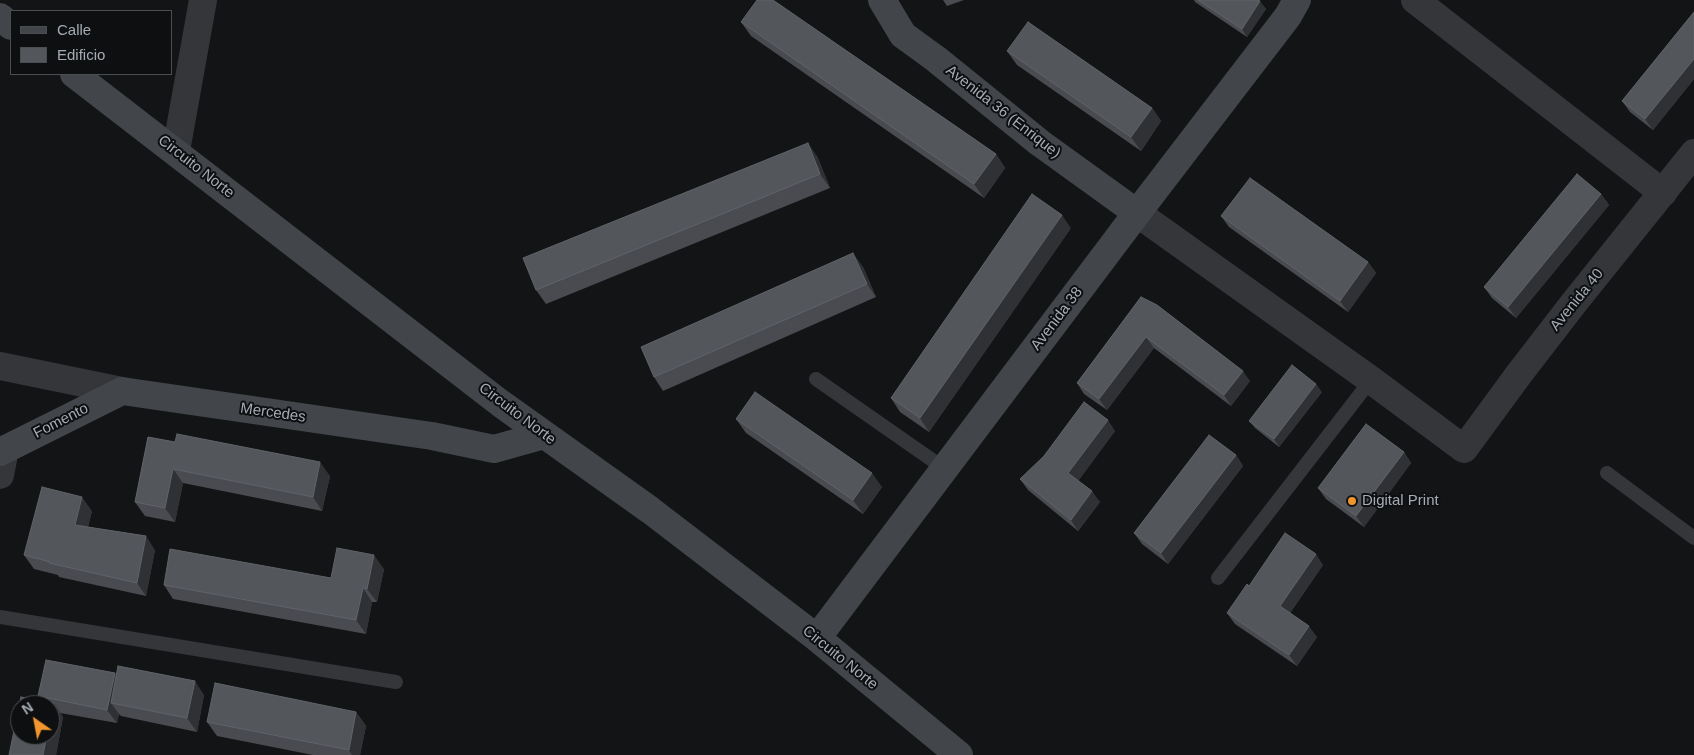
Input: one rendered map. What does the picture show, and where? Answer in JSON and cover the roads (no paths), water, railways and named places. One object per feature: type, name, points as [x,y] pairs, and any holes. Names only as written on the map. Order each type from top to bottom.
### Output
[{"type":"street","points":[[176,151],[203,0]]},
{"type":"street","name":"Avenida 36 (Enrique)","points":[[882,0],[904,35],[1040,143],[1137,212]]},
{"type":"street","name":"Avenida 38","points":[[818,638],[1137,212],[1288,16],[1298,0]]},
{"type":"street","points":[[1416,0],[1664,193]]},
{"type":"street","points":[[0,17],[10,25]]},
{"type":"street","name":"Circuito Norte","points":[[75,75],[500,403],[650,510],[818,638],[959,755]]},
{"type":"street","name":"Avenida 40","points":[[1371,380],[1464,449],[1573,304],[1664,193],[1694,153]]},
{"type":"street","points":[[1137,212],[1371,380]]},
{"type":"street","name":"Mercedes","points":[[0,366],[122,391],[432,436],[494,449],[544,435]]},
{"type":"street","name":"Fomento","points":[[2,459],[122,391]]},
{"type":"lane","points":[[816,379],[944,469]]},
{"type":"lane","points":[[1218,578],[1371,380]]},
{"type":"lane","points":[[1607,473],[1694,538]]},
{"type":"lane","points":[[0,617],[396,682]]},
{"type":"place","name":"Digital Print","points":[[1352,501]]}]
